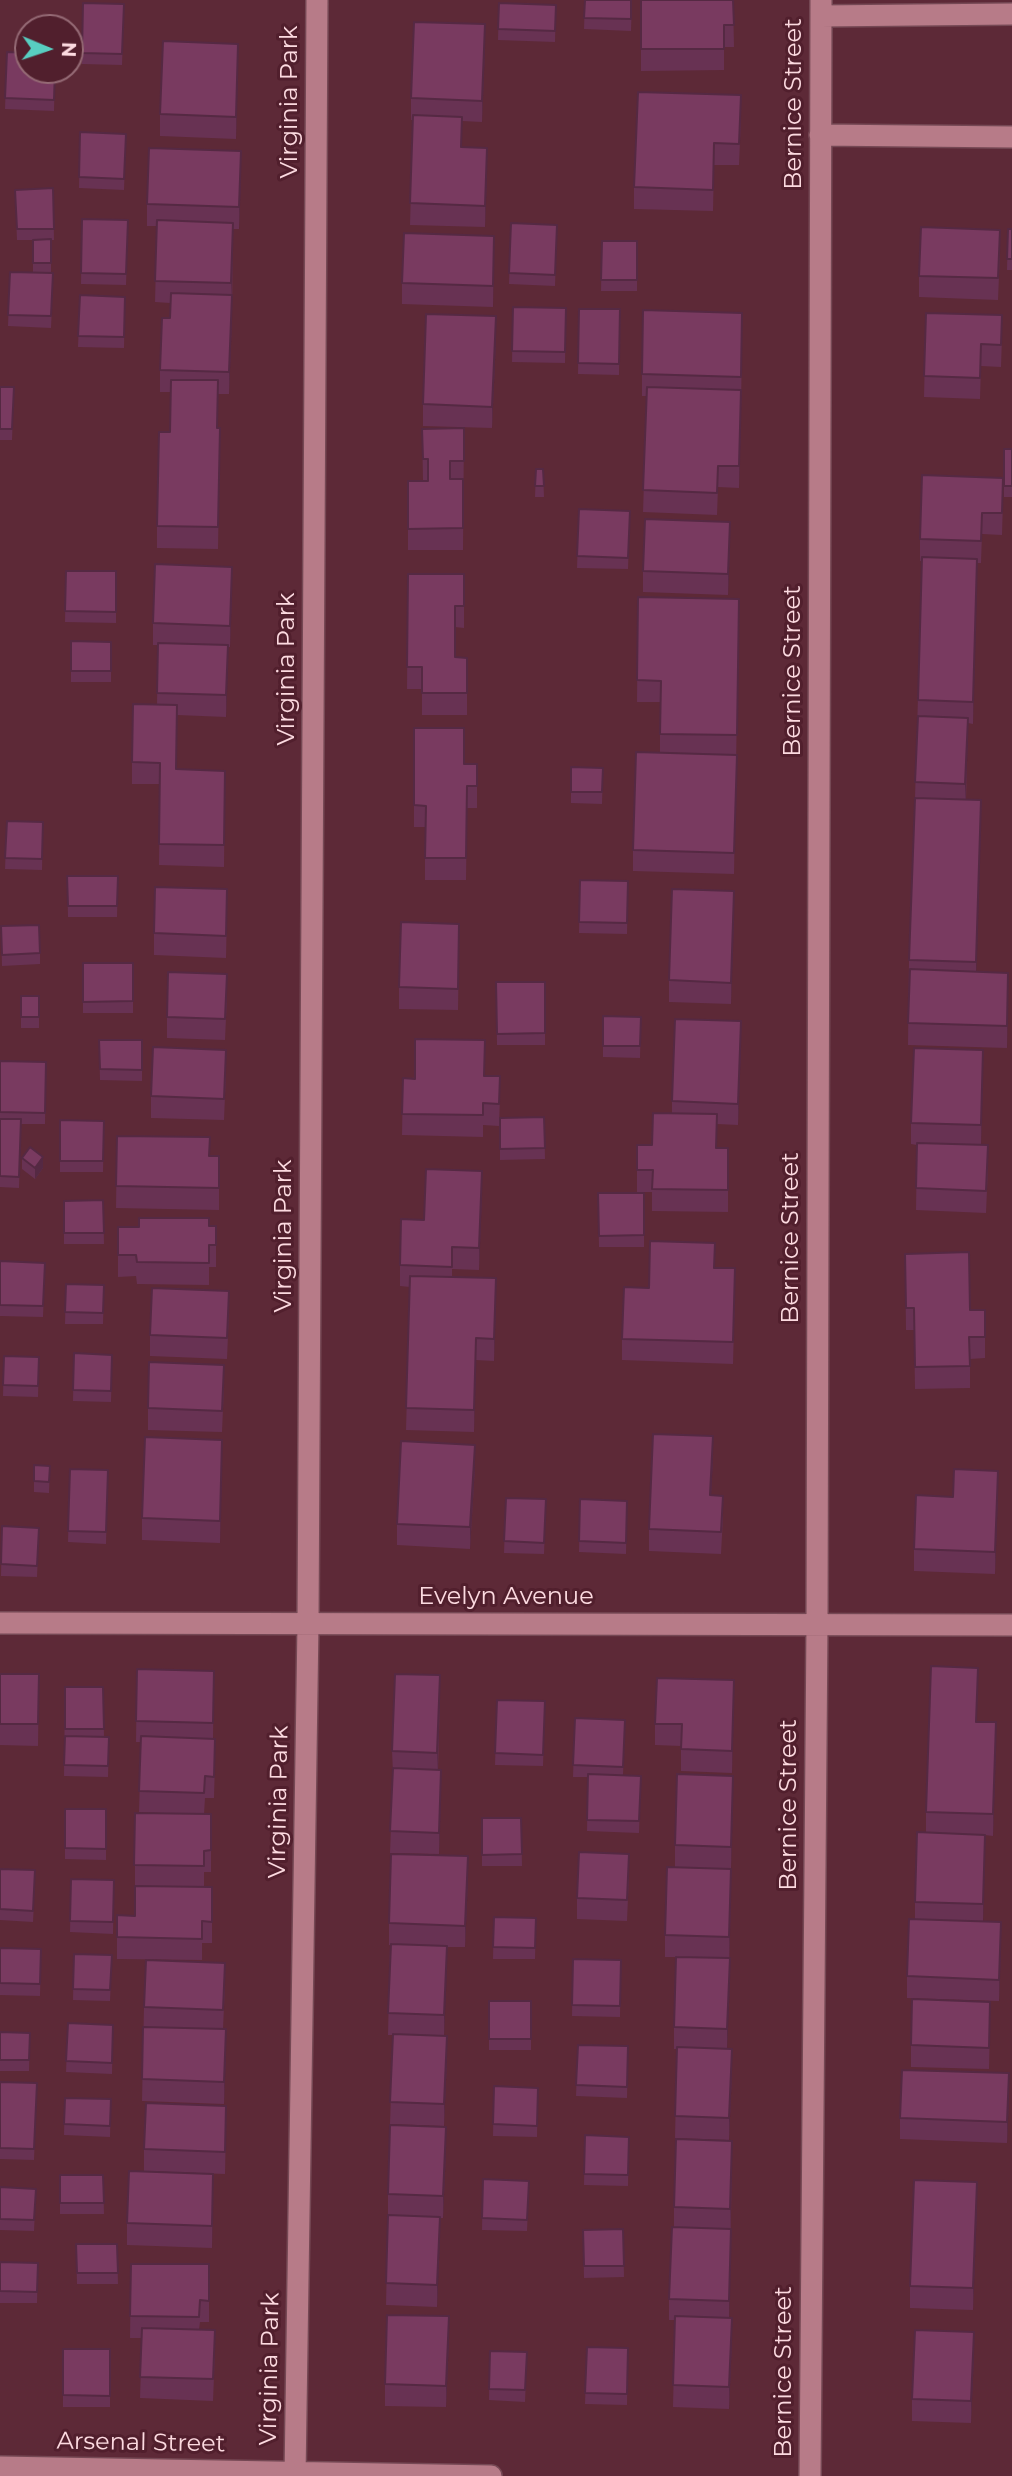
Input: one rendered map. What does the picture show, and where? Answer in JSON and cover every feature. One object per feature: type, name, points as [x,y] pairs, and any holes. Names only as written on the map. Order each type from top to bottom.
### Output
[{"type":"street","name":"Virginia Park","points":[[295,2474],[308,1623],[317,0]]},
{"type":"street","points":[[821,8],[1012,14]]},
{"type":"street","name":"Bernice Street","points":[[810,2476],[817,1624],[821,8]]},
{"type":"street","points":[[820,135],[1012,137]]},
{"type":"street","name":"Evelyn Avenue","points":[[0,1623],[1012,1625]]},
{"type":"street","name":"Arsenal Street","points":[[0,2467],[491,2476]]},
{"type":"building","points":[[585,0],[631,0],[631,19],[584,18]]},
{"type":"building","points":[[641,0],[733,0],[734,25],[724,25],[724,49],[641,49]]},
{"type":"building","points":[[83,3],[124,4],[122,54],[84,53]]},
{"type":"building","points":[[499,3],[556,5],[555,31],[498,29]]},
{"type":"building","points":[[414,22],[485,24],[482,101],[411,98]]},
{"type":"building","points":[[163,41],[238,44],[236,117],[160,114]]},
{"type":"building","points":[[7,52],[14,52],[14,84],[55,84],[54,100],[5,98]]},
{"type":"building","points":[[638,92],[741,95],[739,144],[714,143],[713,190],[634,187]]},
{"type":"building","points":[[413,115],[462,117],[461,147],[487,148],[485,206],[410,203]]},
{"type":"building","points":[[80,132],[126,134],[124,179],[79,177]]},
{"type":"building","points":[[149,148],[241,151],[239,207],[147,204]]},
{"type":"building","points":[[53,188],[54,229],[17,229],[15,190]]},
{"type":"building","points":[[82,219],[128,220],[126,274],[81,273]]},
{"type":"building","points":[[157,220],[233,223],[231,283],[155,281]]},
{"type":"building","points":[[511,223],[557,225],[555,275],[509,273]]},
{"type":"building","points":[[921,227],[1000,230],[998,278],[919,276]]},
{"type":"building","points":[[1008,229],[1012,229],[1012,259],[1007,259]]},
{"type":"building","points":[[404,233],[494,236],[493,286],[402,283]]},
{"type":"building","points":[[51,239],[51,263],[33,263],[33,240]]},
{"type":"building","points":[[602,241],[637,241],[637,280],[601,280]]},
{"type":"building","points":[[10,272],[53,273],[51,316],[8,315]]},
{"type":"building","points":[[171,293],[232,295],[229,372],[160,370],[162,318],[170,318]]},
{"type":"building","points":[[80,295],[125,297],[124,337],[78,336]]},
{"type":"building","points":[[513,307],[566,308],[565,352],[512,351]]},
{"type":"building","points":[[579,309],[620,309],[619,364],[578,363]]},
{"type":"building","points":[[643,310],[742,313],[741,377],[642,374]]},
{"type":"building","points":[[926,313],[1002,315],[1001,345],[981,344],[980,378],[924,376]]},
{"type":"building","points":[[426,314],[496,316],[492,407],[423,404]]},
{"type":"building","points":[[171,380],[218,380],[218,527],[157,526],[159,432],[170,432]]},
{"type":"building","points":[[0,387],[14,387],[12,429],[0,429]]},
{"type":"building","points":[[647,387],[741,390],[739,466],[718,466],[717,493],[643,490]]},
{"type":"building","points":[[464,428],[464,461],[450,461],[450,479],[463,479],[463,528],[408,529],[408,481],[428,481],[428,459],[423,459],[422,429]]},
{"type":"building","points":[[1004,449],[1012,449],[1012,486],[1004,486]]},
{"type":"building","points":[[536,469],[543,469],[544,486],[535,486]]},
{"type":"building","points":[[922,475],[1003,478],[1002,513],[982,513],[981,541],[920,539]]},
{"type":"building","points":[[579,509],[630,511],[628,558],[577,556]]},
{"type":"building","points":[[645,519],[730,522],[728,574],[643,571]]},
{"type":"building","points":[[922,557],[977,559],[973,702],[918,700]]},
{"type":"building","points":[[155,564],[232,567],[230,626],[153,623]]},
{"type":"building","points":[[66,571],[116,571],[116,612],[65,611]]},
{"type":"building","points":[[408,574],[464,574],[464,606],[455,606],[455,657],[467,658],[467,693],[422,693],[422,667],[407,667]]},
{"type":"building","points":[[638,597],[739,599],[737,735],[660,734],[661,681],[637,680]]},
{"type":"building","points":[[71,641],[111,642],[111,671],[71,671]]},
{"type":"building","points":[[158,643],[228,645],[226,695],[157,693]]},
{"type":"building","points":[[133,704],[177,705],[176,769],[225,771],[224,845],[159,844],[160,763],[132,762]]},
{"type":"building","points":[[918,716],[968,718],[965,784],[915,782]]},
{"type":"building","points":[[414,728],[464,728],[464,764],[477,764],[477,786],[467,786],[466,858],[425,858],[426,806],[414,805]]},
{"type":"building","points":[[636,752],[737,755],[734,853],[633,850]]},
{"type":"building","points":[[571,767],[603,768],[602,792],[571,792]]},
{"type":"building","points":[[915,798],[981,800],[976,962],[909,960]]},
{"type":"building","points":[[7,821],[43,822],[42,859],[5,858]]},
{"type":"building","points":[[67,876],[118,876],[117,906],[68,906]]},
{"type":"building","points":[[580,880],[628,881],[627,923],[579,922]]},
{"type":"building","points":[[155,887],[227,889],[226,936],[154,933]]},
{"type":"building","points":[[672,889],[734,891],[731,983],[669,980]]},
{"type":"building","points":[[401,922],[459,924],[458,989],[399,987]]},
{"type":"building","points":[[39,925],[40,953],[2,955],[1,926]]},
{"type":"building","points":[[83,963],[133,963],[133,1001],[83,1002]]},
{"type":"building","points":[[910,969],[1008,973],[1007,1026],[908,1023]]},
{"type":"building","points":[[168,972],[227,974],[225,1019],[167,1017]]},
{"type":"building","points":[[496,982],[545,982],[545,1033],[497,1034]]},
{"type":"building","points":[[21,996],[39,996],[39,1017],[21,1017]]},
{"type":"building","points":[[603,1016],[641,1017],[640,1046],[603,1046]]},
{"type":"building","points":[[675,1019],[741,1021],[738,1104],[672,1101]]},
{"type":"building","points":[[415,1039],[485,1040],[484,1076],[500,1076],[499,1104],[483,1103],[483,1115],[402,1114],[403,1078],[415,1079]]},
{"type":"building","points":[[99,1040],[142,1040],[142,1070],[100,1069]]},
{"type":"building","points":[[153,1047],[226,1050],[224,1099],[151,1096]]},
{"type":"building","points":[[914,1048],[983,1050],[981,1125],[911,1123]]},
{"type":"building","points":[[0,1061],[46,1062],[45,1113],[0,1112]]},
{"type":"building","points":[[653,1113],[717,1114],[716,1148],[728,1148],[728,1190],[652,1189],[653,1170],[637,1170],[637,1145],[652,1145]]},
{"type":"building","points":[[544,1117],[545,1148],[500,1149],[500,1118]]},
{"type":"building","points":[[0,1119],[21,1119],[19,1177],[0,1176]]},
{"type":"building","points":[[60,1120],[104,1121],[103,1161],[60,1161]]},
{"type":"building","points":[[117,1136],[210,1137],[209,1156],[219,1156],[219,1188],[116,1186]]},
{"type":"building","points":[[917,1143],[988,1145],[986,1191],[916,1188]]},
{"type":"building","points":[[30,1147],[43,1157],[35,1168],[22,1158]]},
{"type":"building","points":[[426,1169],[482,1171],[479,1248],[452,1247],[452,1267],[400,1265],[401,1219],[424,1220]]},
{"type":"building","points":[[598,1193],[644,1193],[644,1235],[599,1236]]},
{"type":"building","points":[[103,1200],[104,1233],[64,1233],[64,1201]]},
{"type":"building","points":[[139,1218],[209,1218],[209,1226],[216,1226],[216,1245],[209,1245],[209,1263],[137,1262],[136,1255],[118,1255],[118,1227],[139,1227]]},
{"type":"building","points":[[650,1241],[715,1243],[714,1268],[735,1268],[733,1342],[622,1339],[624,1287],[649,1288]]},
{"type":"building","points":[[969,1252],[970,1310],[985,1310],[985,1337],[969,1337],[970,1366],[915,1367],[914,1308],[906,1308],[905,1254]]},
{"type":"building","points":[[0,1261],[45,1263],[43,1306],[0,1305]]},
{"type":"building","points":[[410,1276],[496,1278],[494,1339],[476,1338],[474,1410],[406,1408]]},
{"type":"building","points":[[66,1284],[104,1285],[103,1313],[65,1312]]},
{"type":"building","points":[[152,1288],[229,1291],[227,1338],[150,1335]]},
{"type":"building","points":[[74,1353],[112,1355],[111,1391],[73,1390]]},
{"type":"building","points":[[4,1356],[39,1357],[38,1386],[3,1385]]},
{"type":"building","points":[[149,1362],[224,1365],[222,1411],[148,1408]]},
{"type":"building","points":[[653,1434],[713,1436],[710,1495],[723,1496],[721,1532],[649,1529]]},
{"type":"building","points":[[145,1437],[222,1440],[220,1521],[142,1518]]},
{"type":"building","points":[[401,1441],[475,1445],[470,1527],[397,1524]]},
{"type":"building","points":[[34,1465],[50,1466],[49,1482],[34,1481]]},
{"type":"building","points":[[70,1469],[108,1470],[106,1532],[68,1531]]},
{"type":"building","points":[[954,1469],[998,1471],[995,1552],[914,1549],[916,1495],[953,1497]]},
{"type":"building","points":[[506,1498],[546,1499],[544,1543],[504,1541]]},
{"type":"building","points":[[580,1499],[627,1501],[626,1543],[579,1541]]},
{"type":"building","points":[[2,1526],[39,1528],[37,1566],[1,1564]]},
{"type":"building","points":[[931,1666],[978,1668],[976,1722],[996,1722],[993,1814],[926,1812]]},
{"type":"building","points":[[137,1669],[214,1671],[213,1723],[136,1721]]},
{"type":"building","points":[[0,1674],[39,1674],[38,1724],[0,1724]]},
{"type":"building","points":[[395,1674],[440,1675],[437,1753],[392,1751]]},
{"type":"building","points":[[657,1678],[734,1680],[732,1751],[681,1749],[682,1724],[655,1724]]},
{"type":"building","points":[[65,1687],[103,1687],[104,1729],[65,1729]]},
{"type":"building","points":[[497,1700],[545,1701],[543,1755],[495,1753]]},
{"type":"building","points":[[575,1718],[625,1720],[623,1767],[573,1765]]},
{"type":"building","points":[[65,1736],[109,1737],[108,1766],[64,1765]]},
{"type":"building","points":[[141,1736],[215,1739],[214,1777],[205,1776],[204,1793],[139,1791]]},
{"type":"building","points":[[393,1768],[441,1770],[439,1833],[390,1831]]},
{"type":"building","points":[[588,1774],[641,1776],[639,1821],[587,1820]]},
{"type":"building","points":[[677,1774],[733,1776],[731,1847],[675,1845]]},
{"type":"building","points":[[65,1809],[106,1809],[106,1849],[65,1848]]},
{"type":"building","points":[[135,1813],[211,1814],[211,1850],[204,1851],[204,1866],[134,1865]]},
{"type":"building","points":[[482,1818],[521,1818],[522,1854],[482,1855]]},
{"type":"building","points":[[917,1832],[985,1835],[983,1904],[915,1902]]},
{"type":"building","points":[[579,1852],[629,1854],[627,1900],[577,1898]]},
{"type":"building","points":[[391,1854],[468,1856],[465,1926],[389,1923]]},
{"type":"building","points":[[667,1867],[731,1869],[729,1937],[665,1935]]},
{"type":"building","points":[[0,1869],[35,1870],[33,1911],[0,1909]]},
{"type":"building","points":[[71,1879],[114,1880],[113,1922],[70,1921]]},
{"type":"building","points":[[135,1886],[212,1887],[212,1922],[202,1921],[202,1939],[117,1937],[117,1915],[135,1916]]},
{"type":"building","points":[[494,1917],[536,1918],[535,1948],[493,1947]]},
{"type":"building","points":[[909,1919],[1001,1922],[999,1980],[907,1976]]},
{"type":"building","points":[[391,1944],[447,1946],[444,2015],[388,2013]]},
{"type":"building","points":[[0,1948],[41,1949],[40,1984],[0,1983]]},
{"type":"building","points":[[74,1954],[112,1955],[110,1990],[73,1989]]},
{"type":"building","points":[[676,1957],[730,1958],[727,2029],[674,2027]]},
{"type":"building","points":[[573,1959],[621,1960],[620,2006],[572,2005]]},
{"type":"building","points":[[146,1960],[225,1963],[223,2010],[144,2007]]},
{"type":"building","points":[[912,1999],[990,2002],[989,2048],[911,2045]]},
{"type":"building","points":[[489,2001],[531,2001],[531,2039],[489,2039]]},
{"type":"building","points":[[68,2023],[113,2025],[112,2063],[66,2061]]},
{"type":"building","points":[[143,2027],[226,2029],[224,2082],[142,2079]]},
{"type":"building","points":[[0,2032],[30,2033],[29,2060],[0,2060]]},
{"type":"building","points":[[393,2034],[447,2036],[444,2104],[390,2102]]},
{"type":"building","points":[[578,2045],[628,2046],[627,2087],[576,2085]]},
{"type":"building","points":[[677,2047],[732,2049],[729,2118],[675,2116]]},
{"type":"building","points":[[902,2070],[1009,2073],[1007,2122],[900,2118]]},
{"type":"building","points":[[0,2082],[37,2083],[34,2149],[0,2148]]},
{"type":"building","points":[[494,2086],[538,2088],[537,2126],[493,2124]]},
{"type":"building","points":[[65,2098],[111,2099],[110,2126],[64,2124]]},
{"type":"building","points":[[146,2103],[226,2106],[225,2152],[144,2149]]},
{"type":"building","points":[[390,2125],[446,2127],[443,2196],[388,2194]]},
{"type":"building","points":[[585,2135],[629,2137],[628,2175],[584,2174]]},
{"type":"building","points":[[676,2139],[732,2141],[730,2209],[674,2207]]},
{"type":"building","points":[[129,2171],[213,2174],[212,2226],[127,2223]]},
{"type":"building","points":[[60,2175],[103,2175],[104,2203],[60,2203]]},
{"type":"building","points":[[483,2179],[529,2181],[527,2220],[482,2218]]},
{"type":"building","points":[[914,2180],[977,2182],[973,2288],[910,2286]]},
{"type":"building","points":[[0,2187],[36,2189],[34,2220],[0,2219]]},
{"type":"building","points":[[388,2215],[440,2217],[437,2285],[386,2283]]},
{"type":"building","points":[[672,2227],[731,2229],[729,2301],[669,2299]]},
{"type":"building","points":[[623,2229],[624,2266],[584,2266],[583,2230]]},
{"type":"building","points":[[76,2244],[117,2244],[118,2273],[77,2273]]},
{"type":"building","points":[[0,2262],[38,2263],[37,2292],[0,2291]]},
{"type":"building","points":[[131,2264],[209,2264],[209,2301],[200,2300],[199,2317],[130,2316]]},
{"type":"building","points":[[387,2315],[449,2316],[446,2386],[385,2384]]},
{"type":"building","points":[[675,2316],[732,2318],[729,2387],[673,2385]]},
{"type":"building","points":[[142,2328],[215,2330],[213,2379],[140,2377]]},
{"type":"building","points":[[915,2330],[974,2332],[971,2401],[912,2399]]},
{"type":"building","points":[[587,2347],[628,2348],[627,2394],[585,2393]]},
{"type":"building","points":[[63,2349],[110,2349],[110,2396],[63,2395]]},
{"type":"building","points":[[490,2351],[527,2352],[525,2390],[489,2389]]}]
